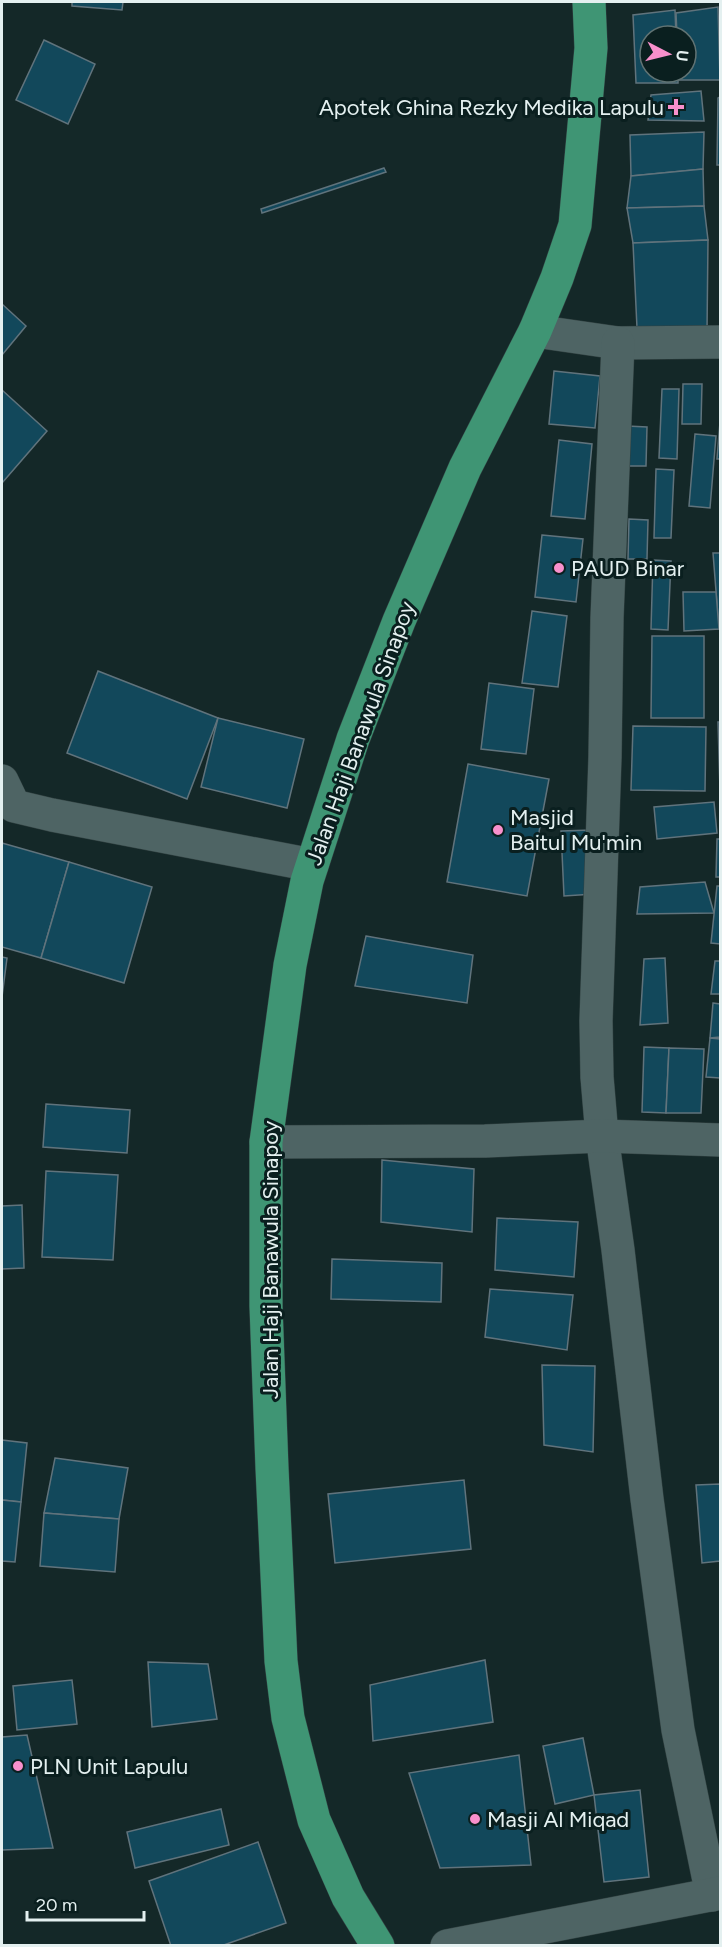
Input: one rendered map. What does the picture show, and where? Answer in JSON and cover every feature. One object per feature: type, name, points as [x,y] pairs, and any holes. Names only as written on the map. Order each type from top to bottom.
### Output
[{"type":"highway","name":"Jalan Haji Banawula Sinapoy","points":[[378,1946],[348,1897],[314,1820],[288,1718],[281,1661],[266,1306],[266,1142],[290,964],[312,865],[353,740],[399,621],[465,468],[535,332],[575,225],[591,48],[589,2]]},
{"type":"street","points":[[535,332],[618,343],[720,342]]},
{"type":"street","points":[[447,1946],[716,1894],[678,1730],[602,1136],[597,1077],[596,1021],[604,828],[607,618],[618,343]]},
{"type":"street","points":[[2,780],[14,806],[312,865]]},
{"type":"street","points":[[266,1142],[485,1141],[602,1136],[720,1140]]},
{"type":"building","points":[[72,2],[123,2],[122,10],[72,6]]},
{"type":"building","points":[[718,7],[720,80],[698,80],[698,24],[676,24],[676,13]]},
{"type":"building","points":[[675,10],[676,24],[638,24],[638,83],[636,83],[633,15]]},
{"type":"building","points":[[44,40],[95,64],[68,124],[16,100]]},
{"type":"building","name":"Apotek Ghina Rezky Medika Lapulu","points":[[701,91],[704,121],[648,120],[651,95]]},
{"type":"building","points":[[720,97],[720,165],[717,165],[718,98]]},
{"type":"building","points":[[704,132],[703,169],[631,176],[630,135]]},
{"type":"building","points":[[384,168],[386,172],[262,213],[261,209]]},
{"type":"building","points":[[703,169],[704,206],[627,208],[631,176]]},
{"type":"building","points":[[704,206],[708,240],[633,243],[627,208]]},
{"type":"building","points":[[708,240],[707,332],[637,328],[633,243]]},
{"type":"building","points":[[2,304],[26,326],[2,355]]},
{"type":"building","points":[[554,371],[600,376],[595,428],[549,424]]},
{"type":"building","points":[[683,384],[702,384],[701,424],[682,424]]},
{"type":"building","points":[[662,389],[679,389],[677,459],[659,458]]},
{"type":"building","points":[[2,390],[47,431],[2,483]]},
{"type":"building","points":[[720,422],[720,459],[717,459]]},
{"type":"building","points":[[627,426],[647,427],[646,466],[626,466]]},
{"type":"building","points":[[695,434],[716,436],[710,508],[689,506]]},
{"type":"building","points":[[559,440],[592,444],[585,519],[551,516]]},
{"type":"building","points":[[656,469],[674,470],[671,538],[654,538]]},
{"type":"building","points":[[629,519],[648,520],[647,559],[628,559]]},
{"type":"building","name":"PAUD Binar","points":[[542,535],[583,539],[576,602],[535,597]]},
{"type":"building","points":[[713,553],[720,553],[720,629],[719,629]]},
{"type":"building","points":[[653,560],[671,561],[668,630],[651,629]]},
{"type":"building","points":[[683,592],[716,592],[719,629],[684,631]]},
{"type":"building","points":[[532,611],[567,616],[558,687],[522,683]]},
{"type":"building","points":[[652,636],[704,636],[704,718],[651,718]]},
{"type":"building","points":[[98,671],[218,718],[187,799],[67,753]]},
{"type":"building","points":[[489,683],[534,689],[526,754],[481,749]]},
{"type":"building","points":[[218,718],[304,739],[287,808],[201,787]]},
{"type":"building","points":[[718,722],[720,722],[720,790]]},
{"type":"building","points":[[633,726],[706,727],[705,791],[631,790]]},
{"type":"building","name":"Masjid Baitul Mu'min","points":[[468,764],[549,779],[527,896],[447,882]]},
{"type":"building","points":[[714,802],[717,833],[657,839],[654,807]]},
{"type":"building","points":[[592,830],[594,894],[564,896],[561,831]]},
{"type":"building","points":[[717,839],[720,839],[720,877],[716,877]]},
{"type":"building","points":[[2,843],[69,862],[41,958],[2,947]]},
{"type":"building","points":[[69,862],[152,887],[124,983],[41,958]]},
{"type":"building","points":[[705,882],[714,913],[637,914],[640,887]]},
{"type":"building","points":[[717,886],[720,886],[720,944],[711,943]]},
{"type":"building","points":[[366,936],[473,955],[467,1003],[355,986]]},
{"type":"building","points":[[2,957],[7,958],[2,997]]},
{"type":"building","points":[[665,958],[668,1023],[640,1025],[644,959]]},
{"type":"building","points":[[715,961],[720,961],[720,994],[711,994]]},
{"type":"building","points":[[713,1003],[720,1004],[720,1037],[710,1038]]},
{"type":"building","points":[[710,1038],[720,1039],[720,1078],[706,1077]]},
{"type":"building","points":[[644,1047],[669,1048],[666,1113],[642,1112]]},
{"type":"building","points":[[669,1048],[704,1049],[701,1113],[666,1113]]},
{"type":"building","points":[[46,1104],[130,1110],[127,1153],[43,1147]]},
{"type":"building","points":[[382,1160],[474,1169],[472,1232],[381,1222]]},
{"type":"building","points":[[46,1171],[118,1175],[113,1260],[42,1257]]},
{"type":"building","points":[[22,1205],[24,1268],[2,1269],[2,1206]]},
{"type":"building","points":[[497,1218],[578,1222],[574,1277],[495,1270]]},
{"type":"building","points":[[332,1259],[442,1263],[441,1302],[331,1299]]},
{"type":"building","points":[[490,1289],[573,1295],[567,1350],[485,1337]]},
{"type":"building","points":[[542,1365],[595,1366],[593,1452],[544,1445]]},
{"type":"building","points":[[2,1440],[27,1443],[21,1502],[2,1500]]},
{"type":"building","points":[[55,1458],[128,1468],[119,1519],[44,1513]]},
{"type":"building","points":[[464,1480],[471,1549],[335,1563],[328,1494]]},
{"type":"building","points":[[720,1484],[720,1561],[702,1563],[696,1485]]},
{"type":"building","points":[[2,1500],[21,1502],[15,1562],[2,1561]]},
{"type":"building","points":[[44,1513],[119,1519],[115,1572],[40,1566]]},
{"type":"building","points":[[485,1660],[493,1722],[373,1741],[370,1685]]},
{"type":"building","points":[[148,1662],[208,1664],[217,1719],[152,1727]]},
{"type":"building","points":[[72,1680],[77,1724],[17,1730],[13,1686]]},
{"type":"building","name":"PLN Unit Lapulu","points":[[27,1735],[53,1848],[2,1850],[2,1737]]},
{"type":"building","points":[[583,1738],[594,1795],[555,1804],[543,1746]]},
{"type":"building","name":"Masji Al Miqad","points":[[519,1755],[531,1865],[440,1868],[409,1773]]},
{"type":"building","points":[[640,1790],[649,1877],[604,1882],[594,1795]]},
{"type":"building","points":[[221,1809],[229,1845],[135,1868],[127,1832]]},
{"type":"building","points":[[258,1842],[286,1923],[221,1946],[171,1946],[149,1881]]},
{"type":"place","name":"Apotek Ghina Rezky Medika Lapulu","points":[[676,107]]},
{"type":"place","name":"PAUD Binar","points":[[559,568]]},
{"type":"place","name":"Masjid Baitul Mu'min","points":[[498,830]]},
{"type":"place","name":"PLN Unit Lapulu","points":[[18,1766]]},
{"type":"place","name":"Masji Al Miqad","points":[[475,1819]]}]
